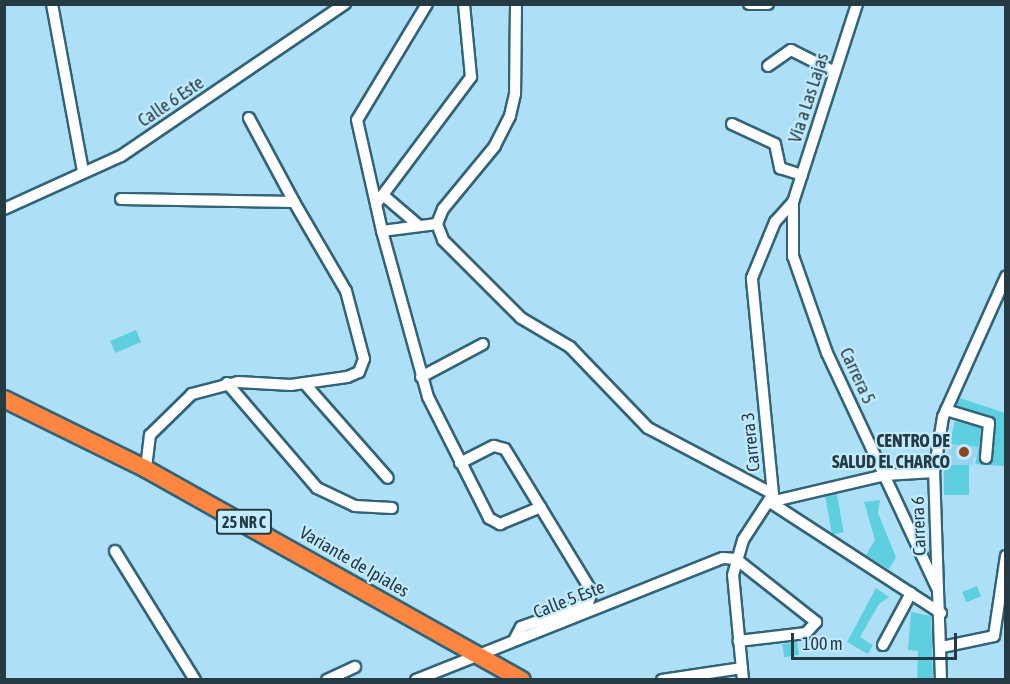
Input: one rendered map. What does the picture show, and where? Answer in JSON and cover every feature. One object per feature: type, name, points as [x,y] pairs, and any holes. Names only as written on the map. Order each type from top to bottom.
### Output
[{"type":"highway","name":"Variante de Ipiales","points":[[4,399],[146,469],[522,680]]},
{"type":"street","points":[[52,4],[83,171]]},
{"type":"street","name":"Calle 6 Este","points":[[4,209],[83,171],[121,156],[345,4]]},
{"type":"street","points":[[427,4],[357,120],[380,199],[382,231],[422,377],[460,463],[493,523],[541,507]]},
{"type":"street","points":[[380,199],[471,77],[464,4]]},
{"type":"street","points":[[437,225],[450,196],[495,146],[510,116],[515,94],[516,4]]},
{"type":"street","points":[[749,4],[768,4]]},
{"type":"street","name":"Vía a Las Lajas","points":[[793,202],[856,4]]},
{"type":"street","points":[[768,66],[791,50],[835,72]]},
{"type":"street","points":[[146,469],[150,435],[167,414],[192,394],[227,383],[305,384],[359,372],[364,359],[346,291],[294,202],[249,118]]},
{"type":"street","points":[[732,124],[775,144],[780,168],[802,175]]},
{"type":"street","points":[[121,199],[294,202]]},
{"type":"street","points":[[380,199],[417,224]]},
{"type":"street","name":"Carrera 5","points":[[793,202],[798,277],[937,588]]},
{"type":"street","name":"Carrera 3","points":[[772,498],[752,278],[775,222],[793,202]]},
{"type":"street","points":[[382,231],[417,224],[437,225]]},
{"type":"street","points":[[437,225],[468,270],[521,318],[570,347],[648,428],[772,498],[942,613]]},
{"type":"street","name":"Carrera 6","points":[[941,680],[942,613],[937,588],[934,472],[946,410],[1005,277]]},
{"type":"street","points":[[422,377],[483,344]]},
{"type":"street","points":[[227,383],[317,488],[356,506],[392,508]]},
{"type":"street","points":[[305,384],[388,478]]},
{"type":"street","points":[[946,410],[989,423],[987,458]]},
{"type":"street","points":[[460,463],[499,446],[541,507],[593,599],[520,627],[513,640]]},
{"type":"street","points":[[743,680],[733,603],[736,559],[772,498],[885,475],[934,472]]},
{"type":"street","points":[[114,551],[195,680]]},
{"type":"street","points":[[942,647],[994,636],[1005,556]]},
{"type":"street","name":"Calle 5 Este","points":[[416,680],[723,558],[736,559]]},
{"type":"street","points":[[736,559],[816,622],[806,633],[738,641]]},
{"type":"street","points":[[883,645],[911,593]]},
{"type":"street","points":[[327,680],[355,667]]},
{"type":"street","points":[[662,680],[742,668]]},
{"type":"shaded area","name":"CENTRO DE SALUD EL CHARCO","points":[[949,444],[979,447],[979,457],[973,457],[973,465],[948,465]]},
{"type":"building","points":[[136,330],[141,342],[115,353],[110,341]]},
{"type":"building","points":[[960,398],[1005,413],[1005,466],[988,465],[993,459],[996,420],[956,405]]},
{"type":"building","points":[[955,421],[981,428],[979,458],[983,465],[975,464],[979,447],[949,444]]},
{"type":"building","points":[[944,465],[969,465],[969,495],[944,495]]},
{"type":"building","points":[[837,494],[844,532],[832,534],[825,496]]},
{"type":"building","points":[[880,500],[878,513],[896,557],[889,569],[866,555],[875,540],[864,502]]},
{"type":"building","points":[[977,586],[981,596],[966,602],[962,592]]},
{"type":"building","points":[[876,588],[889,597],[879,604],[860,637],[873,645],[868,654],[847,642]]},
{"type":"building","points":[[911,612],[931,616],[933,680],[917,680],[918,651],[908,650]]},
{"type":"building","points":[[797,642],[799,655],[784,657],[782,644]]},
{"type":"place","name":"CENTRO DE SALUD EL CHARCO","points":[[964,452]]}]
